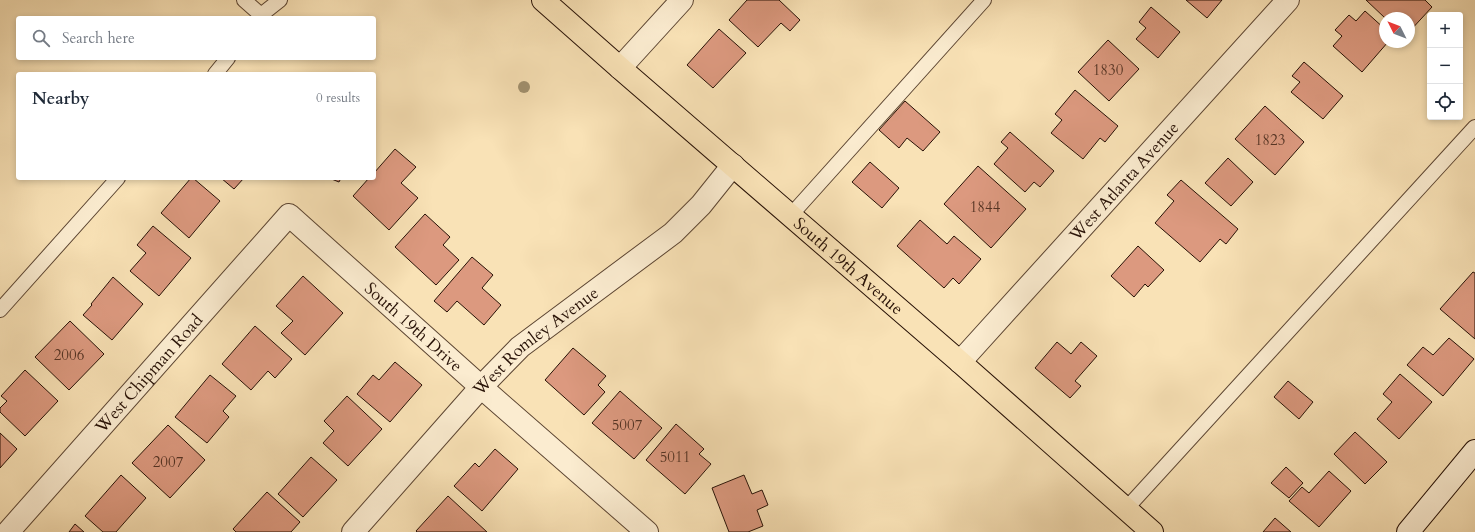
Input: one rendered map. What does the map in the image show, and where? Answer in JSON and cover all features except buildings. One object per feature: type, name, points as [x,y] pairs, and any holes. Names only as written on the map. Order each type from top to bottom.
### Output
[{"type":"main road","name":"South 19th Avenue","points":[[543,0],[960,362],[1152,532]]},
{"type":"street","points":[[620,68],[682,0]]},
{"type":"street","name":"West Atlanta Avenue","points":[[960,362],[1288,0]]},
{"type":"street","name":"West Romley Avenue","points":[[353,532],[481,387],[520,347],[673,233],[701,205],[733,165]]},
{"type":"street","name":"South 19th Drive","points":[[289,215],[481,387],[647,532]]},
{"type":"street","name":"West Chipman Road","points":[[8,532],[289,215]]},
{"type":"street","points":[[1408,532],[1475,451]]},
{"type":"lane","points":[[244,0],[259,16]]},
{"type":"lane","points":[[261,16],[280,0]]},
{"type":"lane","points":[[791,215],[984,0]]},
{"type":"lane","points":[[217,72],[226,60]]},
{"type":"lane","points":[[1126,510],[1475,127]]},
{"type":"lane","points":[[0,310],[116,180]]}]
